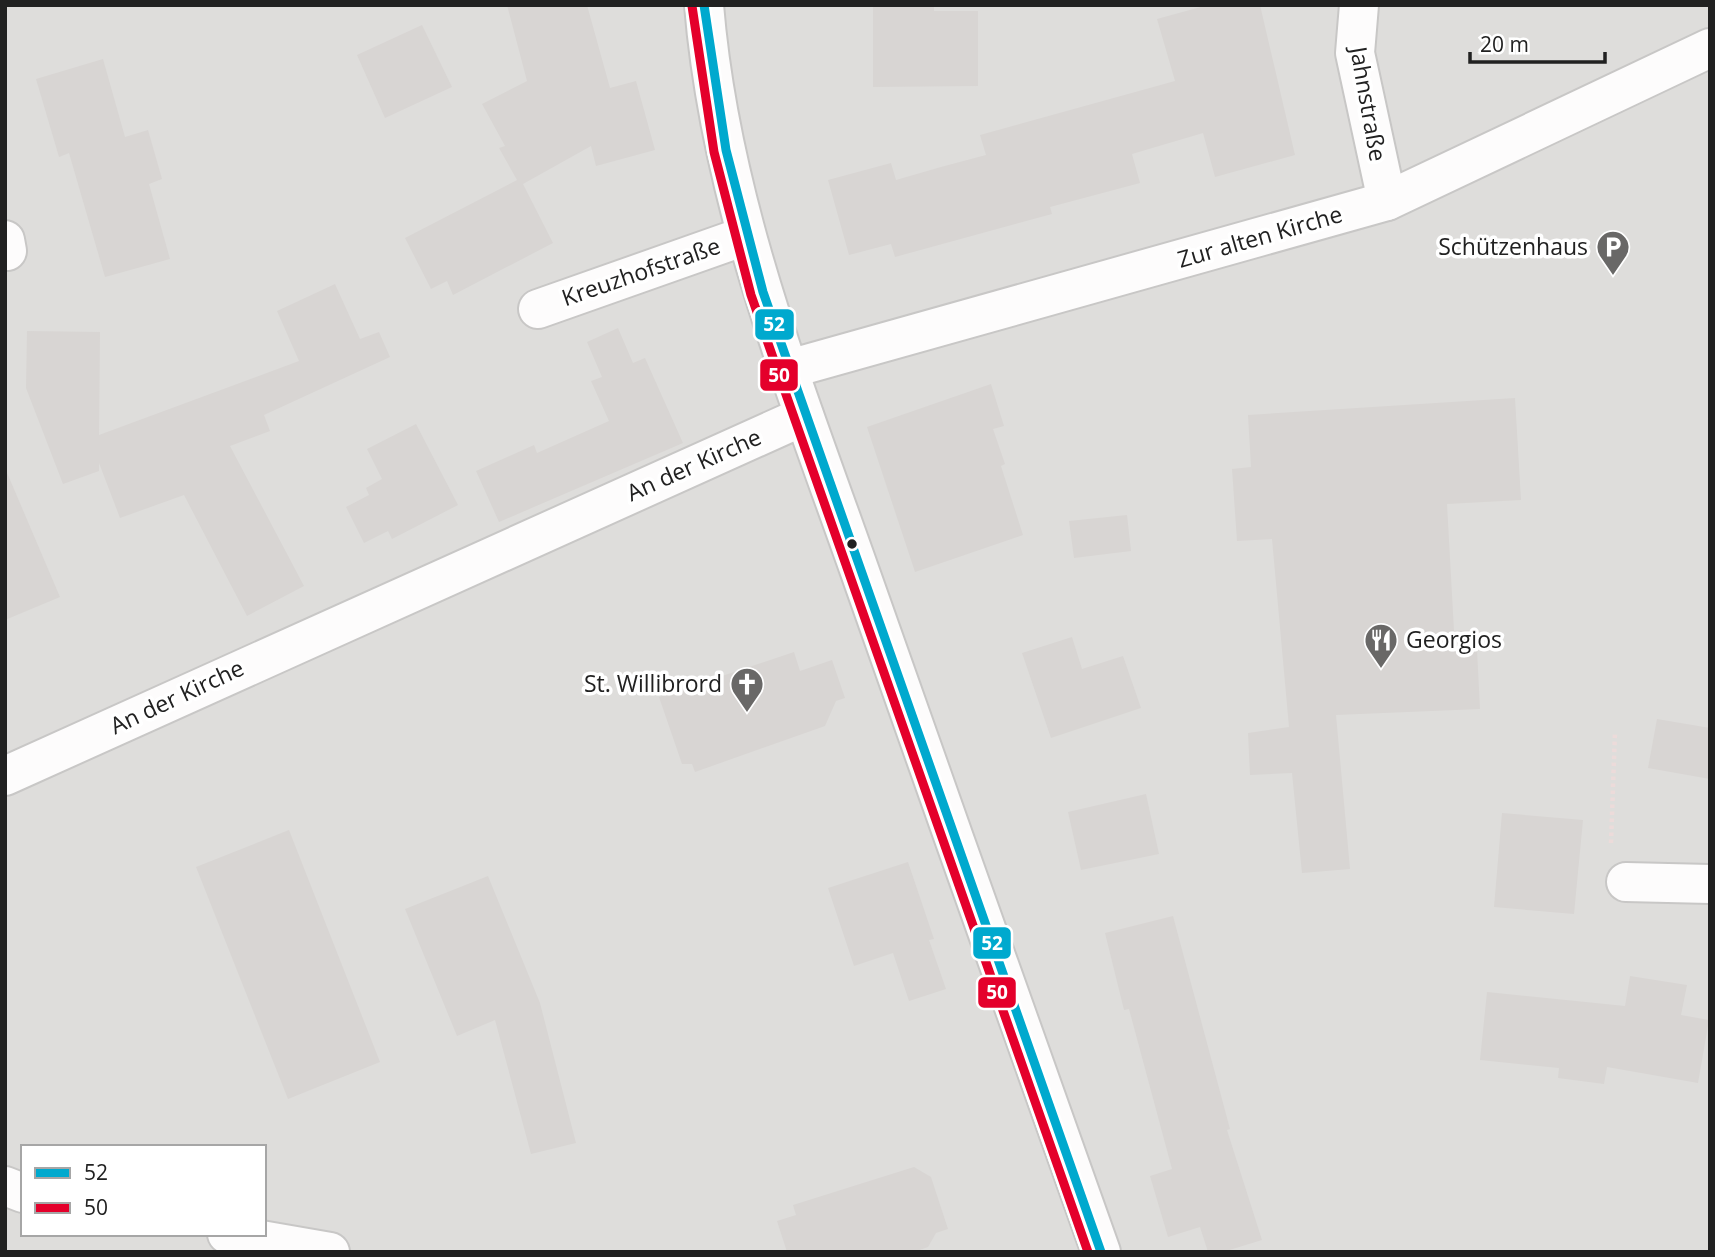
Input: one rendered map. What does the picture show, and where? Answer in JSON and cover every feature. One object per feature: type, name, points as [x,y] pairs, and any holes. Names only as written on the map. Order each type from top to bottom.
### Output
[{"type":"street","name":"Kreuzhofstraße","points":[[704,5],[708,55],[745,236],[804,416]]},
{"type":"street","name":"Jahnstraße","points":[[1359,5],[1355,53],[1387,201]]},
{"type":"street","name":"Zur alten Kirche","points":[[789,369],[1387,201],[1710,48]]},
{"type":"street","name":"Kreuzhofstraße","points":[[538,309],[745,236]]},
{"type":"street","name":"An der Kirche","points":[[5,776],[804,416]]},
{"type":"street","points":[[804,416],[1101,1252]]},
{"type":"street","points":[[1626,882],[1710,884]]},
{"type":"street","points":[[238,1236],[330,1252]]},
{"type":"path","points":[[1615,732],[1610,863],[1626,882]]},
{"type":"shaded area","points":[[5,5],[1710,5],[1710,1252],[5,1252]]},
{"type":"building","points":[[507,5],[587,5],[610,88],[636,81],[655,150],[596,166],[591,146],[523,184],[553,243],[453,295],[447,281],[431,289],[405,238],[517,180],[499,148],[505,146],[482,104],[527,81]]},
{"type":"building","points":[[873,5],[934,5],[934,11],[978,11],[978,86],[873,87]]},
{"type":"building","points":[[1208,5],[1260,5],[1295,155],[1215,177],[1203,133],[1132,154],[1140,183],[1050,207],[1052,214],[895,257],[891,244],[849,255],[828,180],[891,163],[896,180],[986,155],[980,135],[1175,81],[1157,19]]},
{"type":"building","points":[[422,25],[452,87],[385,118],[357,55]]},
{"type":"building","points":[[103,59],[125,137],[148,130],[162,179],[149,184],[170,259],[105,277],[69,153],[59,157],[36,79]]},
{"type":"building","points":[[335,284],[360,339],[379,332],[390,357],[264,415],[270,431],[230,446],[304,586],[247,616],[184,495],[120,518],[99,463],[99,471],[63,484],[26,388],[27,331],[100,332],[99,435],[299,361],[277,311]]},
{"type":"building","points":[[618,328],[633,363],[645,358],[683,443],[499,522],[476,471],[534,445],[537,453],[609,421],[591,381],[602,377],[587,342]]},
{"type":"building","points":[[991,384],[1004,426],[993,429],[1005,464],[1001,466],[1023,535],[915,572],[867,427]]},
{"type":"building","name":"Georgios","points":[[1515,398],[1521,500],[1447,504],[1454,631],[1476,630],[1480,709],[1336,715],[1350,869],[1302,873],[1292,773],[1250,775],[1248,733],[1289,727],[1272,539],[1237,541],[1232,469],[1251,467],[1248,415]]},
{"type":"building","points":[[416,424],[458,505],[392,539],[388,531],[364,543],[346,507],[369,495],[366,488],[382,479],[367,449]]},
{"type":"building","points":[[5,468],[60,597],[5,620]]},
{"type":"building","points":[[1127,515],[1131,551],[1074,558],[1069,521]]},
{"type":"building","points":[[1072,637],[1082,669],[1123,656],[1141,708],[1051,738],[1022,653]]},
{"type":"building","name":"St. Willibrord","points":[[794,652],[800,671],[832,660],[845,698],[836,701],[825,726],[695,772],[692,764],[682,764],[659,697]]},
{"type":"building","points":[[1657,719],[1710,728],[1710,779],[1648,768]]},
{"type":"building","points":[[1146,794],[1159,854],[1081,870],[1068,812]]},
{"type":"building","points":[[1502,813],[1583,820],[1574,914],[1494,907]]},
{"type":"building","points":[[289,830],[380,1062],[288,1099],[196,867]]},
{"type":"building","points":[[908,862],[934,939],[929,940],[946,989],[909,1001],[893,953],[854,966],[828,888]]},
{"type":"building","points":[[488,876],[540,1003],[576,1143],[531,1154],[495,1020],[457,1036],[405,909]]},
{"type":"building","points":[[1173,916],[1230,1129],[1227,1130],[1262,1240],[1223,1252],[1208,1252],[1200,1227],[1168,1237],[1150,1176],[1172,1169],[1129,1009],[1124,1010],[1105,933]]},
{"type":"building","points":[[1630,976],[1687,985],[1681,1015],[1709,1020],[1698,1083],[1607,1067],[1604,1084],[1558,1078],[1559,1068],[1480,1060],[1487,992],[1625,1006]]},
{"type":"building","points":[[914,1167],[931,1177],[948,1229],[936,1233],[928,1247],[914,1252],[787,1252],[777,1221],[796,1215],[793,1205]]},
{"type":"transit line","name":"52","points":[[704,5],[726,150],[763,292],[1101,1252]]},
{"type":"transit line","name":"50","points":[[692,6],[714,152],[751,295],[1088,1252]]},
{"type":"place","name":"Schützenhaus","points":[[1613,277]]},
{"type":"place","name":"Georgios","points":[[1381,670]]},
{"type":"place","name":"St. Willibrord","points":[[747,714]]}]
